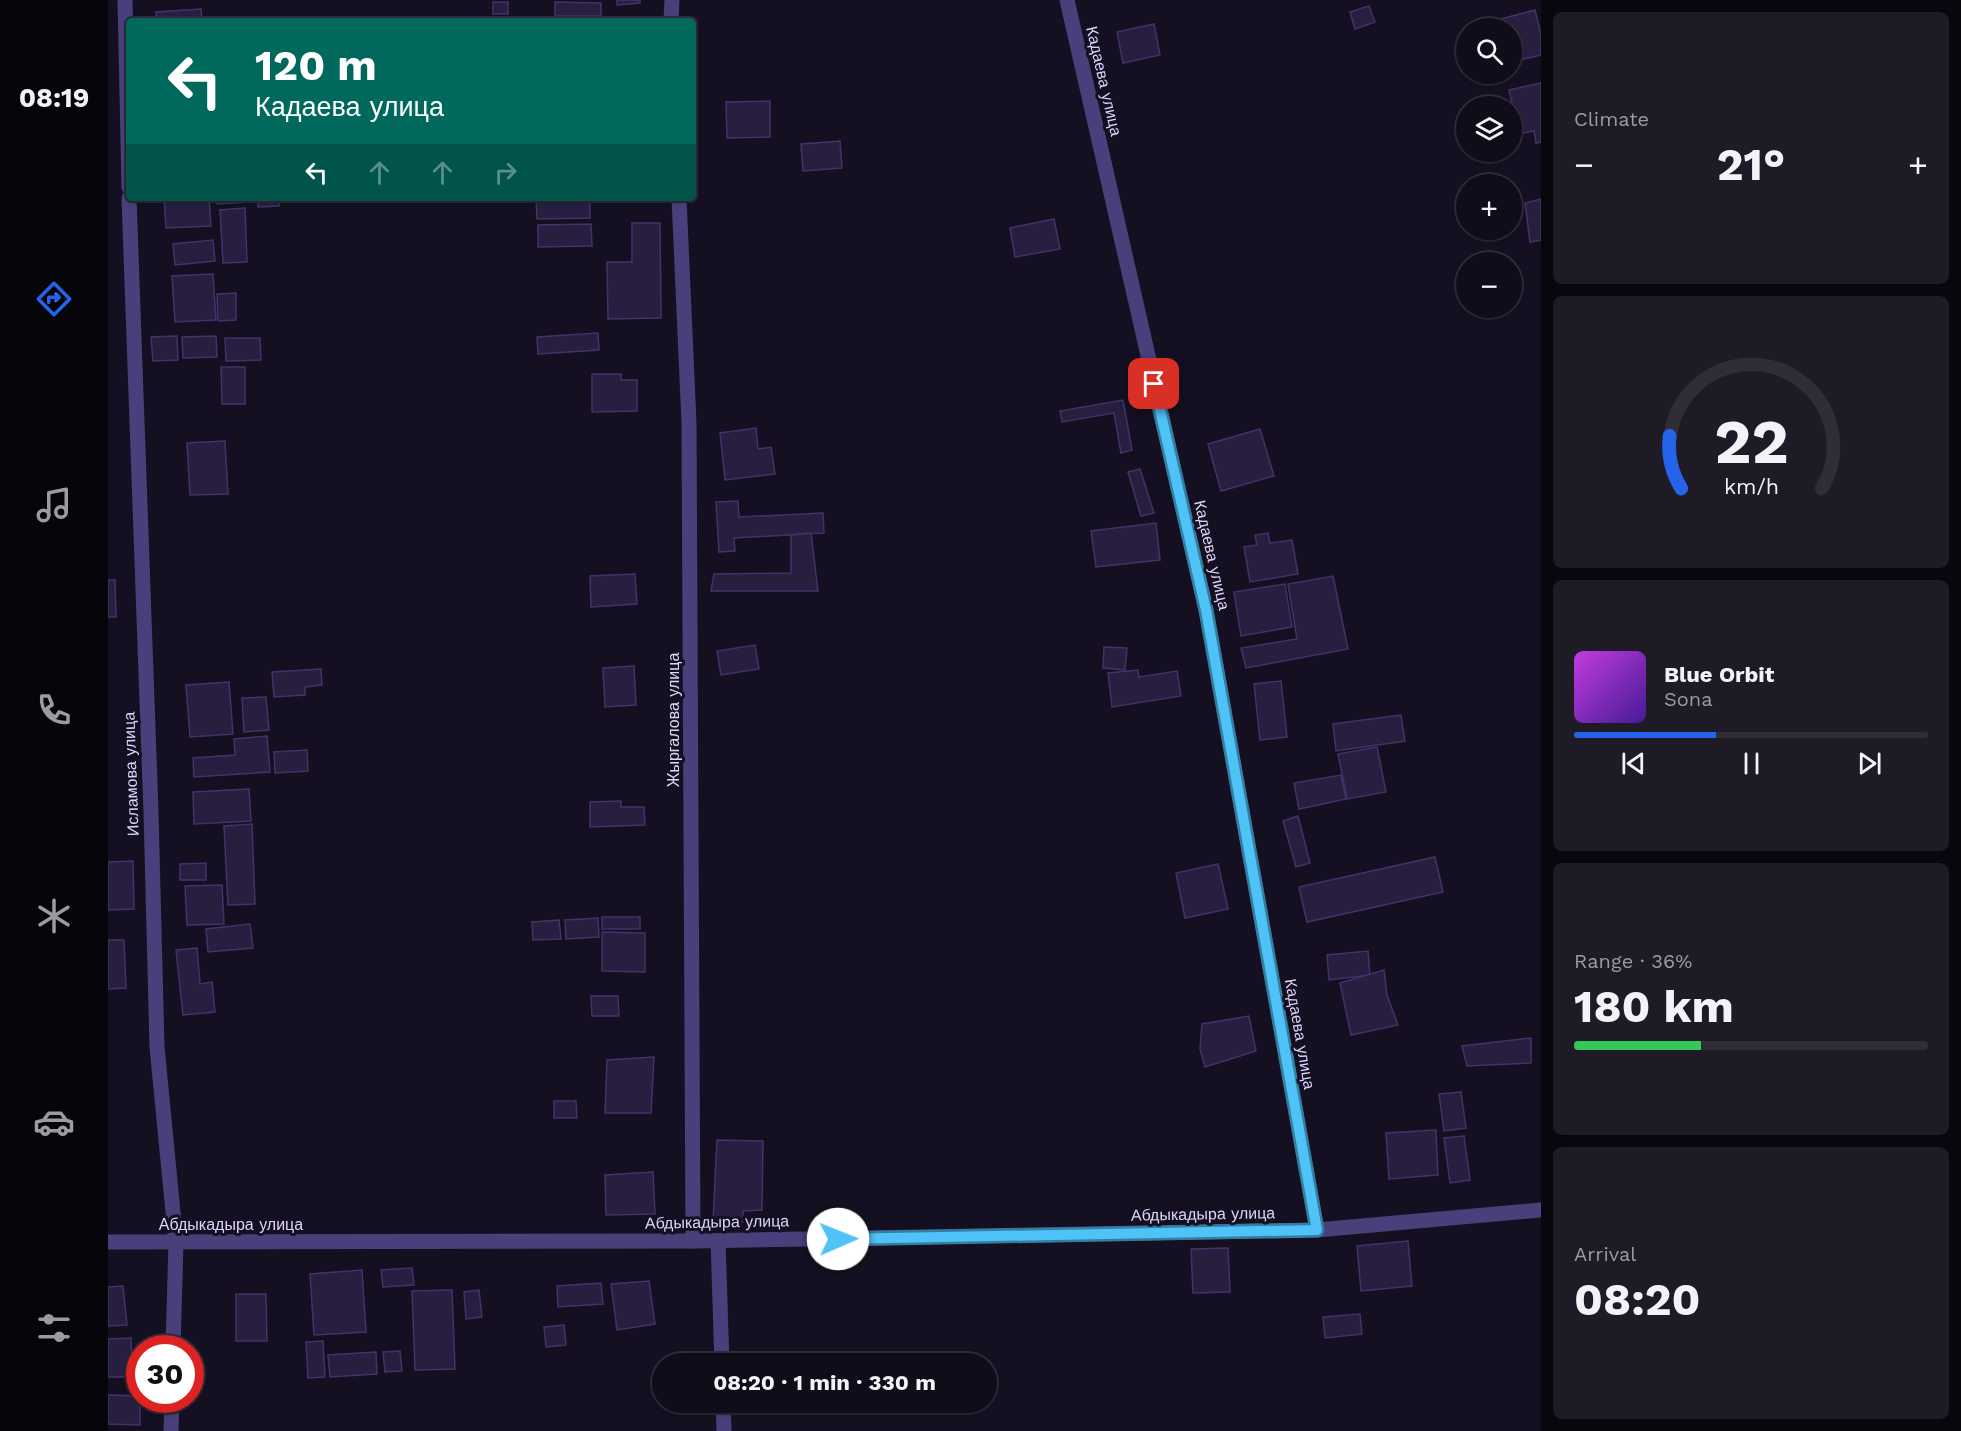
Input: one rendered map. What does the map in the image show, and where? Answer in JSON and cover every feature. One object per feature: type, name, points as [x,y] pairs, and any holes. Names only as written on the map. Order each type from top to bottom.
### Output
[{"type":"street","points":[[125,0],[126,47]]},
{"type":"street","points":[[671,18],[672,0]]},
{"type":"street","name":"Кадаева улица","points":[[1067,0],[1206,610],[1317,1230]]},
{"type":"street","name":"Исламова улица","points":[[129,201],[157,1047],[176,1243],[173,1335]]},
{"type":"street","name":"Жыргалова улица","points":[[679,201],[689,423],[693,1241]]},
{"type":"street","name":"Абдыкадыра улица","points":[[108,1242],[718,1241],[1317,1230],[1541,1210]]},
{"type":"street","points":[[718,1241],[722,1353]]},
{"type":"street","points":[[171,1431],[172,1413]]},
{"type":"street","points":[[723,1413],[724,1431]]},
{"type":"building","points":[[617,0],[640,0],[640,3],[617,5]]},
{"type":"building","points":[[493,2],[508,2],[508,14],[493,14]]},
{"type":"building","points":[[555,2],[601,3],[601,16],[555,16]]},
{"type":"building","points":[[1369,6],[1375,22],[1355,29],[1350,12]]},
{"type":"building","points":[[201,9],[202,18],[157,18],[156,12]]},
{"type":"building","points":[[1535,10],[1541,34],[1541,55],[1522,60],[1522,18],[1505,18]]},
{"type":"building","points":[[1154,24],[1160,55],[1123,63],[1117,32]]},
{"type":"building","points":[[1541,83],[1541,142],[1536,143],[1534,131],[1522,133],[1522,96],[1510,96],[1509,90]]},
{"type":"building","points":[[770,101],[770,137],[727,138],[726,102]]},
{"type":"building","points":[[840,141],[842,168],[803,171],[801,144]]},
{"type":"building","points":[[1541,199],[1541,240],[1530,242],[1525,203]]},
{"type":"building","points":[[164,201],[209,201],[211,226],[166,228]]},
{"type":"building","points":[[217,201],[252,201],[252,202],[217,204]]},
{"type":"building","points":[[258,201],[279,201],[279,206],[258,207]]},
{"type":"building","points":[[536,201],[590,201],[590,218],[537,219]]},
{"type":"building","points":[[245,208],[247,262],[223,263],[220,210]]},
{"type":"building","points":[[1054,219],[1060,249],[1015,257],[1010,228]]},
{"type":"building","points":[[632,223],[660,223],[661,318],[608,319],[607,262],[632,262]]},
{"type":"building","points":[[591,224],[592,246],[538,247],[538,225]]},
{"type":"building","points":[[213,240],[215,261],[175,265],[173,244]]},
{"type":"building","points":[[213,274],[216,320],[175,322],[172,276]]},
{"type":"building","points":[[236,293],[236,320],[218,321],[217,294]]},
{"type":"building","points":[[598,333],[599,350],[538,354],[537,337]]},
{"type":"building","points":[[177,336],[178,360],[153,361],[151,337]]},
{"type":"building","points":[[216,336],[217,357],[183,358],[182,337]]},
{"type":"building","points":[[225,338],[260,338],[261,360],[226,361]]},
{"type":"building","points":[[221,367],[245,367],[245,404],[222,404]]},
{"type":"building","points":[[592,374],[621,374],[621,380],[637,380],[637,411],[592,412]]},
{"type":"building","points":[[1123,400],[1132,450],[1121,453],[1114,413],[1062,422],[1060,411]]},
{"type":"building","points":[[756,428],[758,449],[771,447],[775,474],[725,480],[720,433]]},
{"type":"building","points":[[1260,429],[1274,476],[1221,491],[1208,444]]},
{"type":"building","points":[[225,441],[228,494],[190,495],[187,443]]},
{"type":"building","points":[[1140,469],[1154,513],[1141,516],[1128,472]]},
{"type":"building","points":[[738,501],[739,517],[823,513],[824,533],[734,538],[735,551],[719,552],[716,502]]},
{"type":"building","points":[[1156,523],[1160,560],[1096,567],[1091,531]]},
{"type":"building","points":[[811,533],[818,591],[711,591],[714,574],[791,573],[791,535]]},
{"type":"building","points":[[1268,533],[1270,543],[1292,540],[1298,574],[1250,582],[1244,547],[1257,545],[1255,535]]},
{"type":"building","points":[[635,574],[637,604],[591,607],[590,576]]},
{"type":"building","points":[[1333,576],[1348,649],[1246,668],[1241,648],[1297,639],[1288,584]]},
{"type":"building","points":[[108,580],[115,580],[116,617],[108,617]]},
{"type":"building","points":[[1285,584],[1292,627],[1241,636],[1234,592]]},
{"type":"building","points":[[755,645],[759,669],[721,675],[717,651]]},
{"type":"building","points":[[1104,647],[1127,648],[1125,670],[1103,668]]},
{"type":"building","points":[[634,666],[636,705],[605,707],[603,668]]},
{"type":"building","points":[[321,669],[322,685],[305,687],[305,695],[274,697],[272,672]]},
{"type":"building","points":[[1138,670],[1139,677],[1177,671],[1181,696],[1112,707],[1108,673]]},
{"type":"building","points":[[1281,681],[1287,737],[1260,740],[1254,684]]},
{"type":"building","points":[[229,682],[233,734],[190,737],[186,685]]},
{"type":"building","points":[[266,697],[269,730],[244,732],[242,698]]},
{"type":"building","points":[[1401,715],[1405,741],[1336,751],[1333,724]]},
{"type":"building","points":[[267,736],[270,772],[194,777],[193,758],[235,755],[234,739]]},
{"type":"building","points":[[1377,747],[1386,792],[1347,799],[1338,754]]},
{"type":"building","points":[[307,750],[308,771],[275,773],[274,752]]},
{"type":"building","points":[[1341,775],[1346,799],[1299,809],[1294,783]]},
{"type":"building","points":[[249,789],[251,821],[194,824],[193,792]]},
{"type":"building","points":[[621,801],[621,807],[644,807],[645,825],[590,827],[590,802]]},
{"type":"building","points":[[1298,816],[1310,863],[1296,867],[1283,821]]},
{"type":"building","points":[[252,824],[255,904],[228,905],[224,826]]},
{"type":"building","points":[[1435,857],[1443,892],[1307,922],[1299,887]]},
{"type":"building","points":[[133,861],[134,909],[108,910],[108,862]]},
{"type":"building","points":[[206,863],[206,880],[180,880],[180,864]]},
{"type":"building","points":[[1218,864],[1228,909],[1185,918],[1176,873]]},
{"type":"building","points":[[222,885],[224,924],[187,925],[185,886]]},
{"type":"building","points":[[602,917],[640,917],[640,929],[602,929]]},
{"type":"building","points":[[598,918],[599,937],[566,939],[565,920]]},
{"type":"building","points":[[559,920],[561,939],[533,940],[532,922]]},
{"type":"building","points":[[250,924],[253,948],[208,952],[206,929]]},
{"type":"building","points":[[602,932],[645,933],[645,972],[602,971]]},
{"type":"building","points":[[108,940],[124,940],[126,988],[108,989]]},
{"type":"building","points":[[197,948],[200,984],[212,982],[215,1012],[183,1015],[176,950]]},
{"type":"building","points":[[1368,951],[1370,975],[1329,980],[1327,955]]},
{"type":"building","points":[[1384,970],[1387,995],[1398,1025],[1351,1035],[1340,983]]},
{"type":"building","points":[[591,996],[618,996],[619,1016],[592,1016]]},
{"type":"building","points":[[1249,1016],[1256,1051],[1205,1067],[1200,1049],[1202,1024]]},
{"type":"building","points":[[1531,1038],[1531,1063],[1467,1066],[1462,1046]]},
{"type":"building","points":[[654,1057],[651,1113],[605,1113],[607,1060]]},
{"type":"building","points":[[1461,1092],[1466,1128],[1444,1131],[1439,1094]]},
{"type":"building","points":[[554,1101],[576,1101],[577,1118],[554,1118]]},
{"type":"building","points":[[1436,1130],[1438,1175],[1389,1179],[1386,1133]]},
{"type":"building","points":[[1464,1136],[1470,1180],[1450,1183],[1444,1138]]},
{"type":"building","points":[[717,1140],[763,1141],[762,1210],[743,1211],[743,1222],[713,1222]]},
{"type":"building","points":[[653,1172],[655,1214],[606,1215],[605,1175]]},
{"type":"building","points":[[1408,1241],[1412,1286],[1361,1291],[1357,1246]]},
{"type":"building","points":[[1228,1248],[1230,1292],[1193,1293],[1191,1249]]},
{"type":"building","points":[[412,1268],[414,1285],[383,1287],[381,1270]]},
{"type":"building","points":[[362,1270],[366,1332],[314,1335],[310,1274]]},
{"type":"building","points":[[649,1281],[655,1324],[617,1330],[611,1284]]},
{"type":"building","points":[[601,1283],[603,1304],[558,1307],[557,1286]]},
{"type":"building","points":[[123,1286],[127,1325],[108,1326],[108,1287]]},
{"type":"building","points":[[452,1290],[455,1369],[415,1370],[412,1291]]},
{"type":"building","points":[[479,1290],[482,1317],[466,1319],[464,1292]]},
{"type":"building","points":[[236,1294],[266,1294],[267,1341],[236,1341]]},
{"type":"building","points":[[1360,1314],[1362,1334],[1325,1338],[1323,1317]]},
{"type":"building","points":[[564,1325],[566,1345],[546,1347],[544,1327]]},
{"type":"building","points":[[126,1338],[126,1377],[108,1377],[108,1339]]},
{"type":"building","points":[[323,1341],[325,1377],[308,1378],[306,1342]]},
{"type":"building","points":[[400,1351],[402,1371],[385,1372],[383,1352]]},
{"type":"building","points":[[376,1352],[377,1374],[330,1377],[328,1355]]},
{"type":"building","points":[[108,1395],[126,1396],[126,1413],[140,1413],[140,1425],[108,1424]]},
{"type":"route","points":[[838,1239],[1317,1230],[1206,610],[1154,384]]}]
